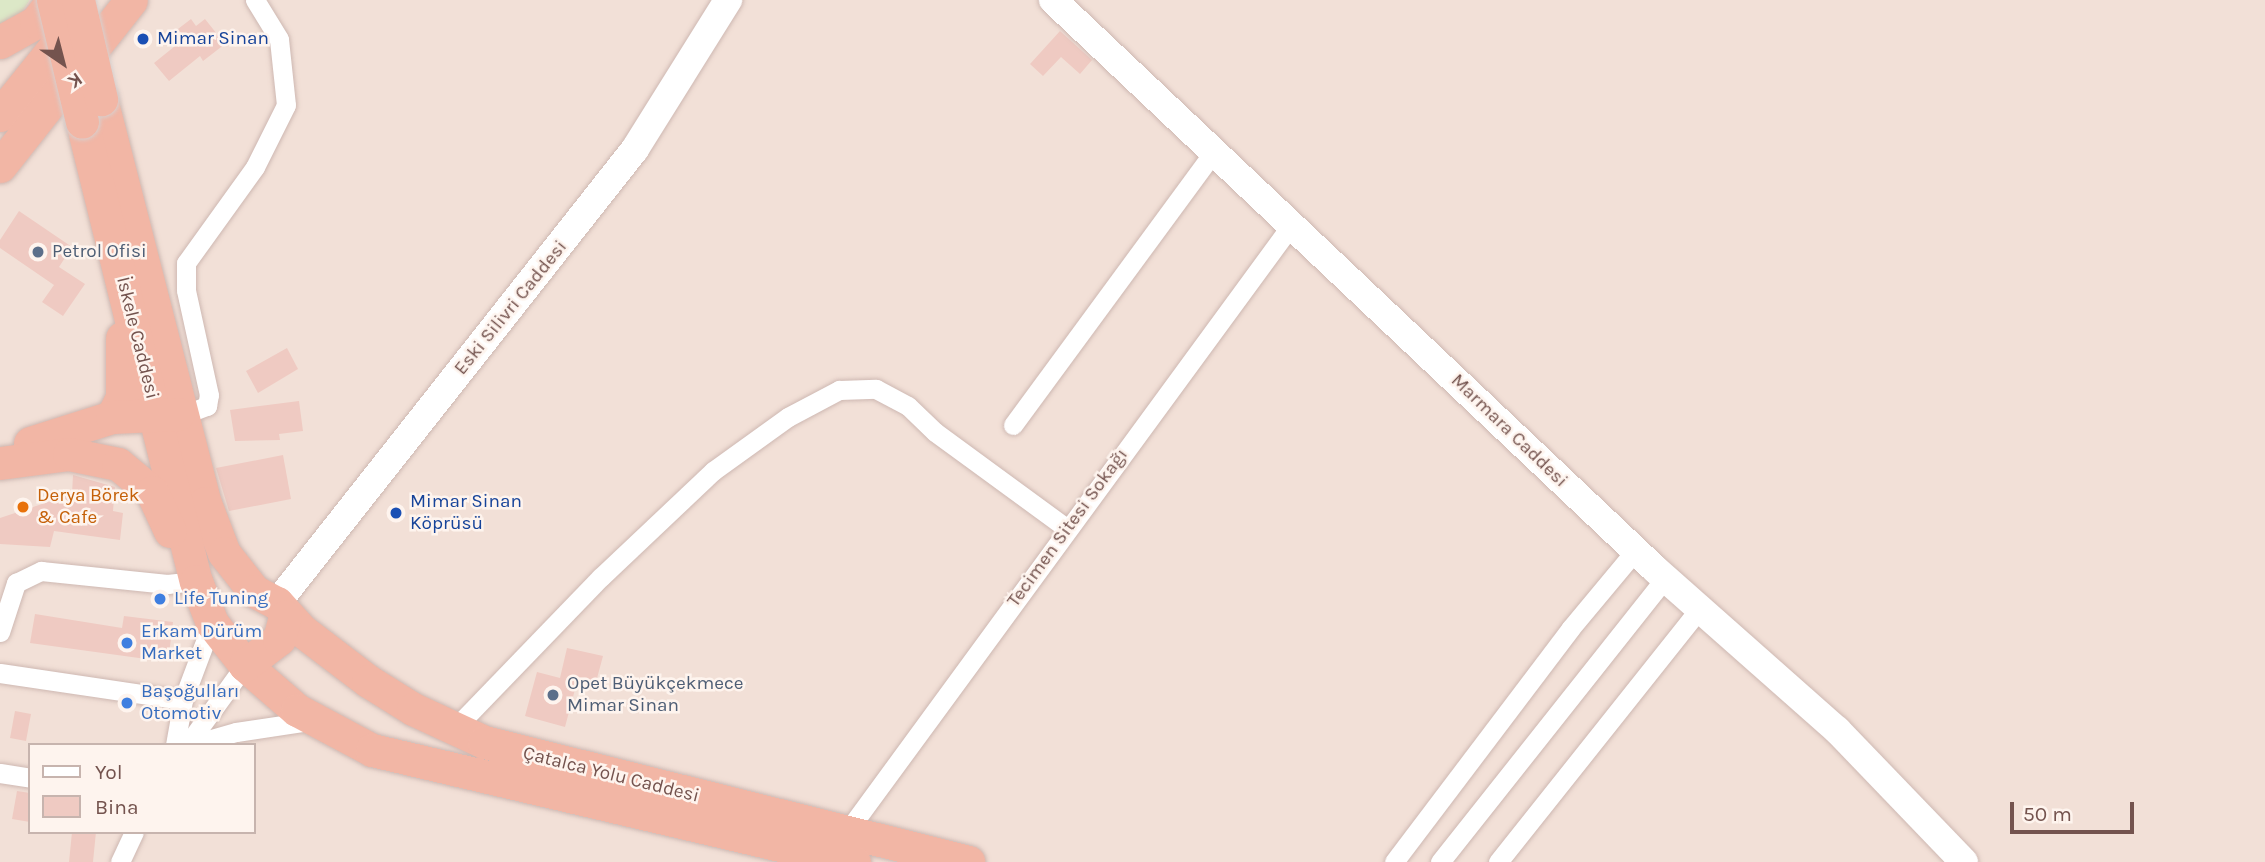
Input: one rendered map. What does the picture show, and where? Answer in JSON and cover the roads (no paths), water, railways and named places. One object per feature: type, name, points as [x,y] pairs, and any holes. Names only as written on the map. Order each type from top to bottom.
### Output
[{"type":"highway","points":[[41,0],[54,38],[66,55]]},
{"type":"highway","points":[[0,42],[36,22],[53,0]]},
{"type":"highway","name":"İskele Caddesi","points":[[53,0],[66,55],[91,111],[170,414],[196,581],[212,623],[244,665]]},
{"type":"highway","name":"İskele Caddesi","points":[[78,0],[91,111],[112,239],[170,414],[216,534],[230,563],[272,603]]},
{"type":"highway","points":[[0,115],[93,0]]},
{"type":"highway","points":[[0,166],[131,0]]},
{"type":"highway","points":[[112,239],[112,281],[125,355],[122,397],[112,417]]},
{"type":"highway","points":[[0,447],[28,444],[112,417],[170,414]]},
{"type":"highway","points":[[0,463],[69,454],[104,459],[135,474],[152,492],[177,552],[196,581]]},
{"type":"highway","points":[[212,623],[232,597],[272,603],[279,639],[244,665]]},
{"type":"highway","name":"Çatalca Yolu Caddesi","points":[[272,603],[368,681],[454,729],[544,760],[850,848]]},
{"type":"highway","name":"Çatalca Yolu Caddesi","points":[[244,665],[313,721],[372,750],[417,763],[850,848],[968,862]]},
{"type":"main road","name":"Eski Silivri Caddesi","points":[[272,603],[635,149],[728,0]]},
{"type":"main road","name":"Marmara Caddesi","points":[[1053,0],[1636,551],[1837,730],[1964,862]]},
{"type":"street","points":[[170,414],[207,406],[209,396],[186,290],[186,263],[255,167],[286,105],[279,39],[255,0]]},
{"type":"street","points":[[1013,425],[1214,151]]},
{"type":"street","name":"Tecimen Sitesi Sokağı","points":[[850,848],[1066,528],[1292,224]]},
{"type":"street","points":[[454,729],[601,577],[713,471],[788,418],[839,390],[876,389],[908,406],[935,432],[1066,528]]},
{"type":"street","points":[[1394,862],[1570,629],[1636,551]]},
{"type":"street","points":[[0,632],[16,583],[41,570],[167,584],[196,581]]},
{"type":"street","points":[[1440,862],[1665,578]]},
{"type":"street","points":[[1498,862],[1699,609]]},
{"type":"street","points":[[175,743],[183,700],[212,623]]},
{"type":"street","points":[[190,743],[244,665]]},
{"type":"street","points":[[0,673],[183,700]]},
{"type":"street","points":[[197,743],[278,723],[313,721]]},
{"type":"street","points":[[0,773],[28,778]]},
{"type":"street","points":[[120,862],[133,834]]},
{"type":"place","name":"Mimar Sinan","points":[[143,39]]},
{"type":"place","name":"Petrol Ofisi","points":[[38,252]]},
{"type":"place","name":"Derya Börek & Cafe","points":[[23,507]]},
{"type":"place","name":"Mimar Sinan Köprüsü","points":[[396,513]]},
{"type":"place","name":"Life Tuning","points":[[160,599]]},
{"type":"place","name":"Erkam Dürüm Market","points":[[127,643]]},
{"type":"place","name":"Opet Büyükçekmece Mimar Sinan","points":[[553,695]]},
{"type":"place","name":"Başoğulları Otomotiv","points":[[127,703]]}]
